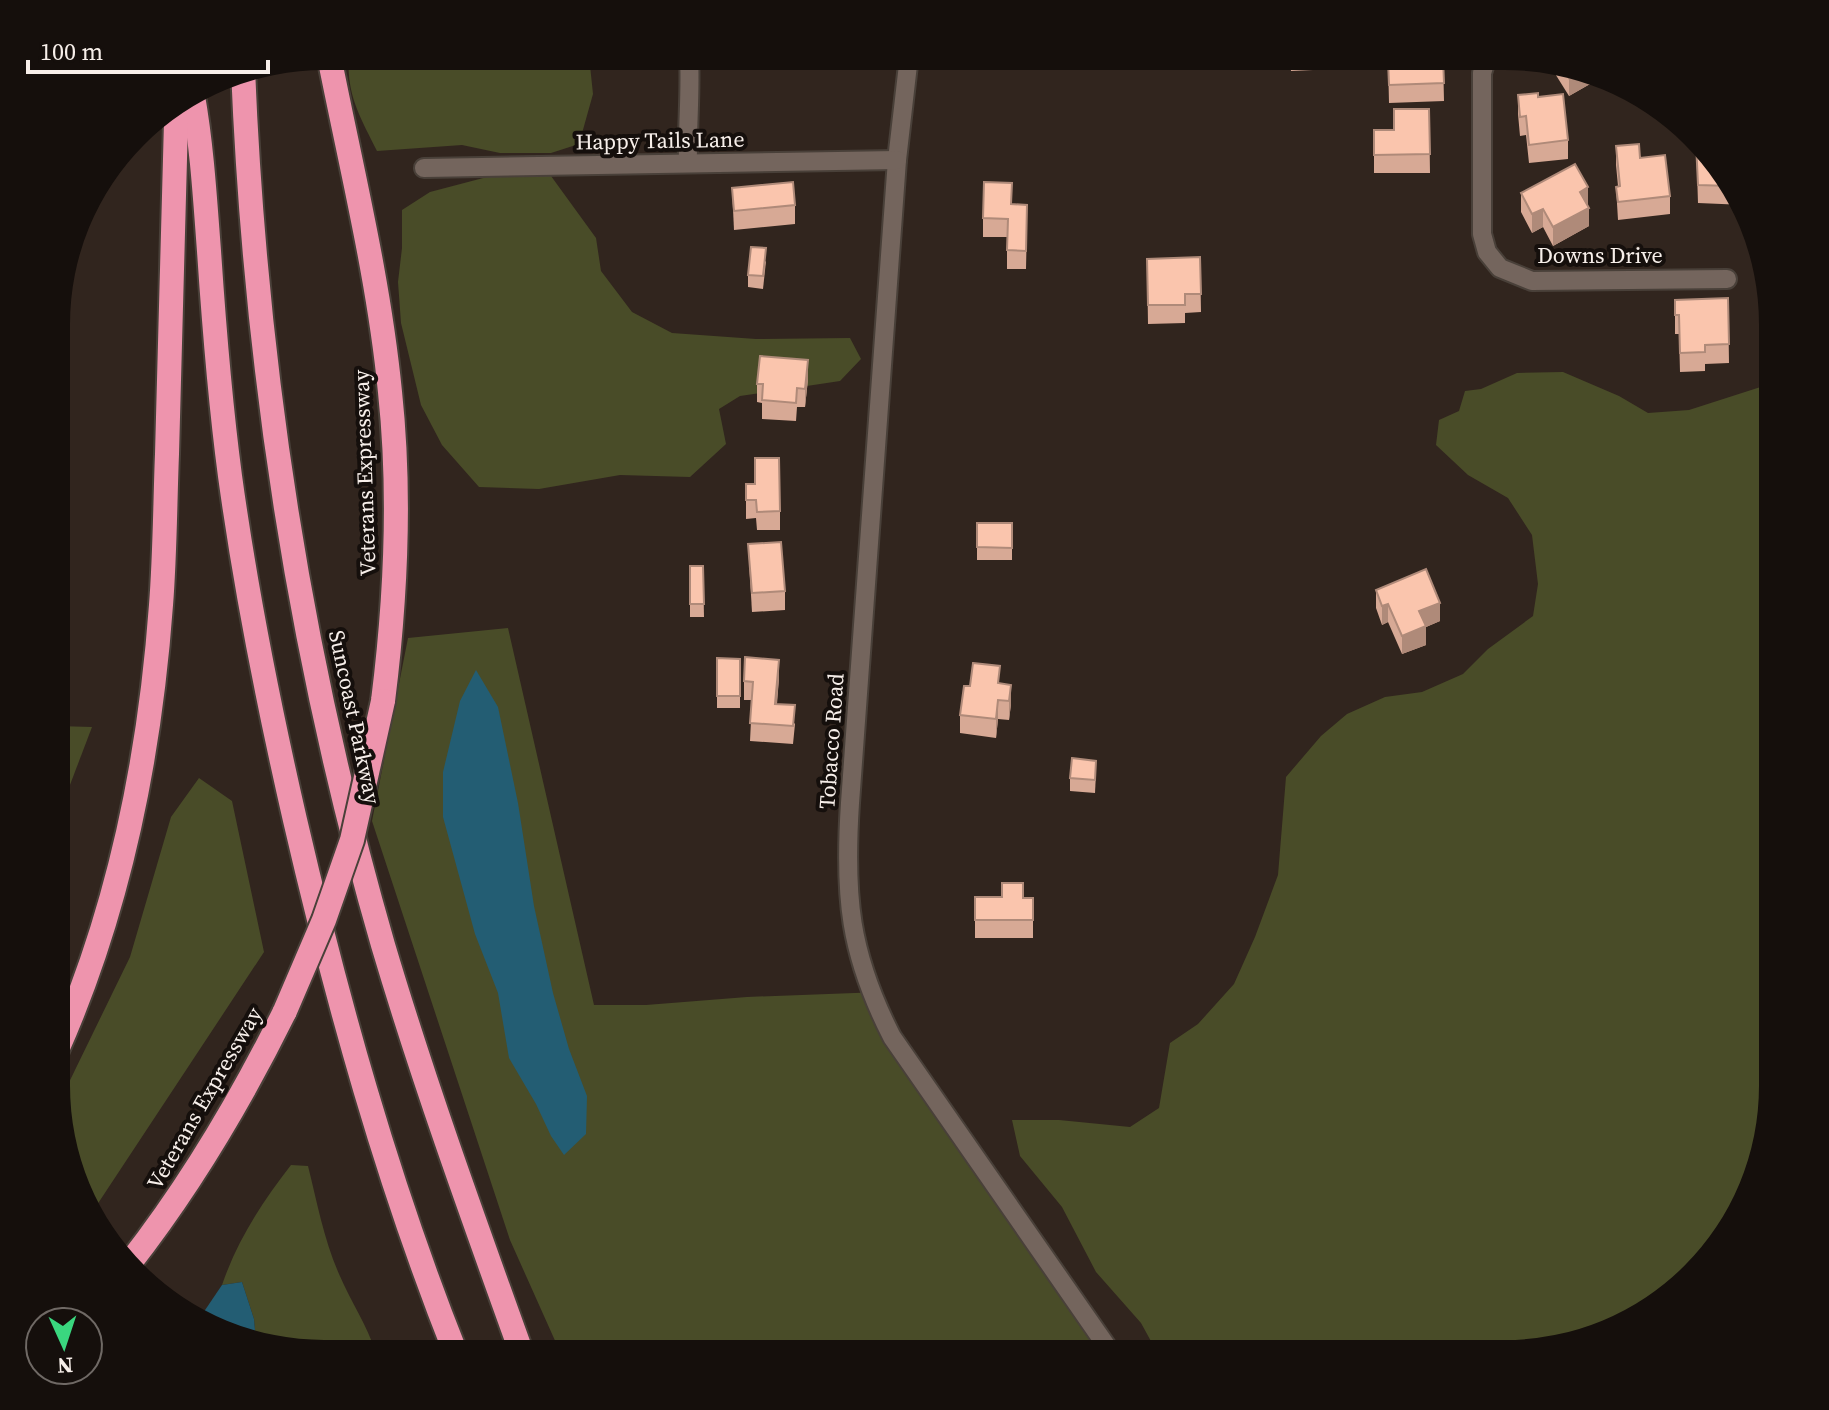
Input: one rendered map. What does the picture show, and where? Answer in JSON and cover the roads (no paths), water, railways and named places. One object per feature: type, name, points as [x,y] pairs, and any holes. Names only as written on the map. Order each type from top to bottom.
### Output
[{"type":"highway","name":"Veterans Expressway","points":[[135,1255],[166,1215],[239,1099],[285,1011],[324,920],[352,840],[383,701],[395,580],[396,503],[391,406],[374,282],[332,70]]},
{"type":"highway","name":"Suncoast Parkway","points":[[244,82],[261,304],[291,534],[334,751],[383,944],[422,1073],[517,1339]]},
{"type":"highway","points":[[195,105],[201,138],[214,319],[230,478],[262,668],[344,1020],[398,1191],[451,1339]]},
{"type":"highway","points":[[71,1015],[103,923],[135,798],[147,729],[161,602],[177,118]]},
{"type":"highway","points":[[492,1273],[524,1339]]},
{"type":"street","points":[[688,163],[690,70]]},
{"type":"street","name":"Tobacco Road","points":[[907,70],[897,160],[847,854],[853,932],[871,989],[892,1037],[1102,1340]]},
{"type":"street","name":"Downs Drive","points":[[1483,71],[1482,234],[1487,252],[1500,268],[1532,281],[1727,279]]},
{"type":"street","name":"Happy Tails Lane","points":[[424,168],[897,160]]},
{"type":"water","points":[[476,670],[498,707],[553,993],[587,1096],[586,1134],[564,1155],[509,1058],[498,993],[475,934],[443,817],[443,772],[460,701]]},
{"type":"water","points":[[242,1282],[255,1330],[205,1310],[222,1285]]}]
